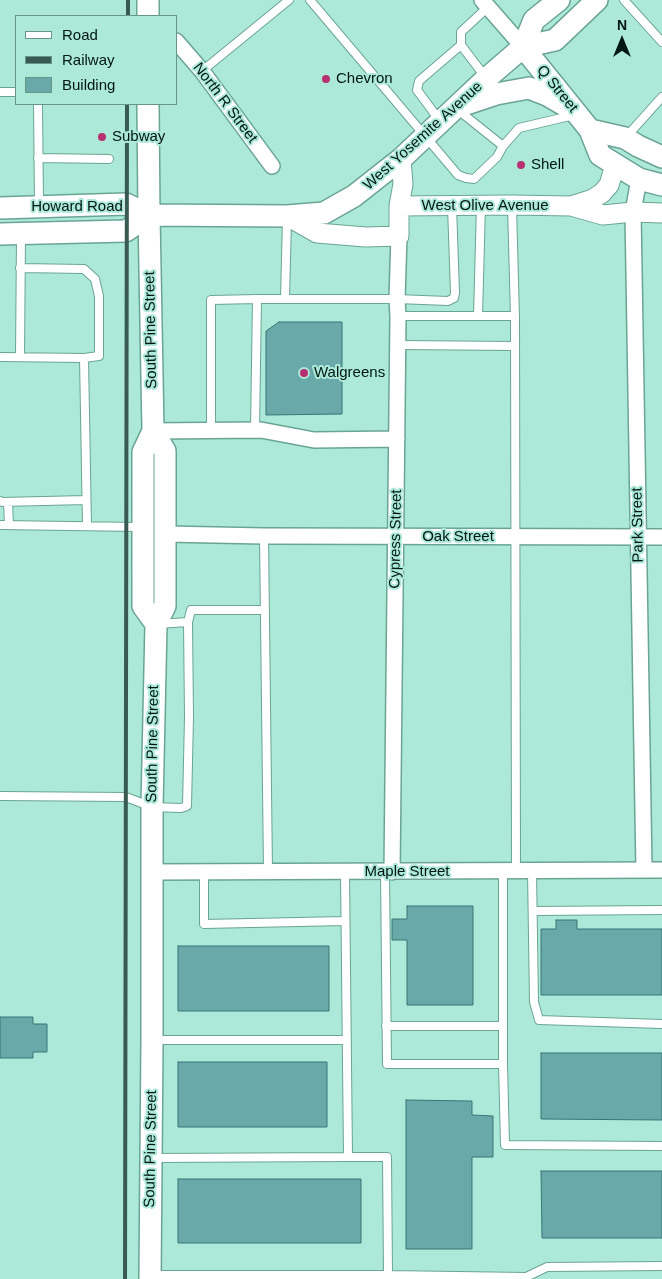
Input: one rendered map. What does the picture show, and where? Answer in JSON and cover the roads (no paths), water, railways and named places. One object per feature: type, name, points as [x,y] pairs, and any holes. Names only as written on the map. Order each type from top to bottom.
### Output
[{"type":"main road","name":"West Yosemite Avenue","points":[[523,47],[534,20],[559,0]]},
{"type":"main road","name":"West Yosemite Avenue","points":[[287,216],[324,213],[354,196],[401,159],[486,78],[523,47],[555,40],[597,0]]},
{"type":"main road","name":"Q Street","points":[[523,47],[581,118],[600,155],[639,179],[662,185]]},
{"type":"main road","points":[[456,108],[496,94],[529,88],[547,95],[581,118],[662,157]]},
{"type":"main road","name":"South Pine Street","points":[[148,105],[151,435],[144,452],[143,606],[157,621],[152,807],[150,1277]]},
{"type":"main road","points":[[639,179],[652,172],[662,174]]},
{"type":"main road","name":"Howard Road","points":[[0,208],[126,204],[149,215],[126,231],[10,234]]},
{"type":"main road","points":[[149,215],[287,216]]},
{"type":"main road","points":[[151,435],[165,450],[165,606],[157,621]]},
{"type":"street","points":[[485,4],[523,47]]},
{"type":"street","name":"North R Street","points":[[178,44],[202,71],[272,166]]},
{"type":"street","name":"Cypress Street","points":[[389,872],[396,537],[397,298],[399,206],[403,184],[401,159]]},
{"type":"street","name":"West Olive Avenue","points":[[572,206],[593,199],[602,193],[609,185],[615,165]]},
{"type":"street","name":"Park Street","points":[[639,179],[633,212],[644,870]]},
{"type":"street","name":"West Olive Avenue","points":[[399,206],[572,206],[603,215],[633,212],[662,213]]},
{"type":"street","points":[[287,216],[316,233],[366,237],[399,236]]},
{"type":"street","points":[[151,435],[211,430],[255,430],[314,440],[397,439]]},
{"type":"street","name":"Oak Street","points":[[165,534],[396,537],[662,537]]},
{"type":"street","name":"Maple Street","points":[[152,872],[662,870]]},
{"type":"lane","points":[[202,71],[289,0]]},
{"type":"lane","points":[[310,0],[433,130]]},
{"type":"lane","points":[[624,0],[662,42]]},
{"type":"lane","points":[[485,4],[461,32],[461,45],[486,78]]},
{"type":"lane","points":[[461,45],[419,81],[417,90],[433,130],[458,176],[474,179],[497,157],[503,146],[519,128],[581,118]]},
{"type":"lane","points":[[0,92],[15,92]]},
{"type":"lane","points":[[625,138],[662,97]]},
{"type":"lane","points":[[38,105],[39,207]]},
{"type":"lane","points":[[456,108],[503,146]]},
{"type":"lane","points":[[38,158],[109,158]]},
{"type":"lane","points":[[478,316],[481,205]]},
{"type":"lane","points":[[512,205],[515,316],[515,537],[510,871],[503,1026],[505,1144],[662,1146]]},
{"type":"lane","points":[[211,430],[211,300],[397,298],[448,301],[454,298],[455,293],[452,206]]},
{"type":"lane","points":[[285,299],[287,216]]},
{"type":"lane","points":[[10,234],[20,268],[20,357]]},
{"type":"lane","points":[[0,357],[84,358],[99,356],[100,296],[95,279],[84,270],[20,268]]},
{"type":"lane","points":[[255,430],[257,299]]},
{"type":"lane","points":[[398,316],[515,316]]},
{"type":"lane","points":[[398,345],[515,346]]},
{"type":"lane","points":[[84,358],[87,526]]},
{"type":"lane","points":[[9,525],[4,502],[86,500]]},
{"type":"lane","points":[[0,525],[144,527]]},
{"type":"lane","points":[[264,536],[268,872]]},
{"type":"lane","points":[[0,796],[126,797],[152,807],[181,808],[187,806],[189,717],[188,622],[191,610],[265,610]]},
{"type":"lane","points":[[157,621],[188,622]]},
{"type":"lane","points":[[532,871],[534,1002],[540,1020],[662,1024]]},
{"type":"lane","points":[[204,872],[204,924],[346,921]]},
{"type":"lane","points":[[345,872],[348,1157]]},
{"type":"lane","points":[[389,872],[387,1064],[503,1064]]},
{"type":"lane","points":[[533,911],[662,910]]},
{"type":"lane","points":[[386,1026],[503,1026]]},
{"type":"lane","points":[[152,1040],[347,1040]]},
{"type":"lane","points":[[151,1158],[387,1157],[388,1275]]},
{"type":"lane","points":[[150,1277],[351,1277],[388,1275],[526,1278],[547,1267],[662,1266]]},
{"type":"railway","points":[[128,0],[128,15]]},
{"type":"railway","points":[[125,1279],[127,105]]},
{"type":"place","name":"Chevron","points":[[326,79]]},
{"type":"place","name":"Subway","points":[[102,137]]},
{"type":"place","name":"Shell","points":[[521,165]]},
{"type":"place","name":"Walgreens","points":[[304,373]]}]
